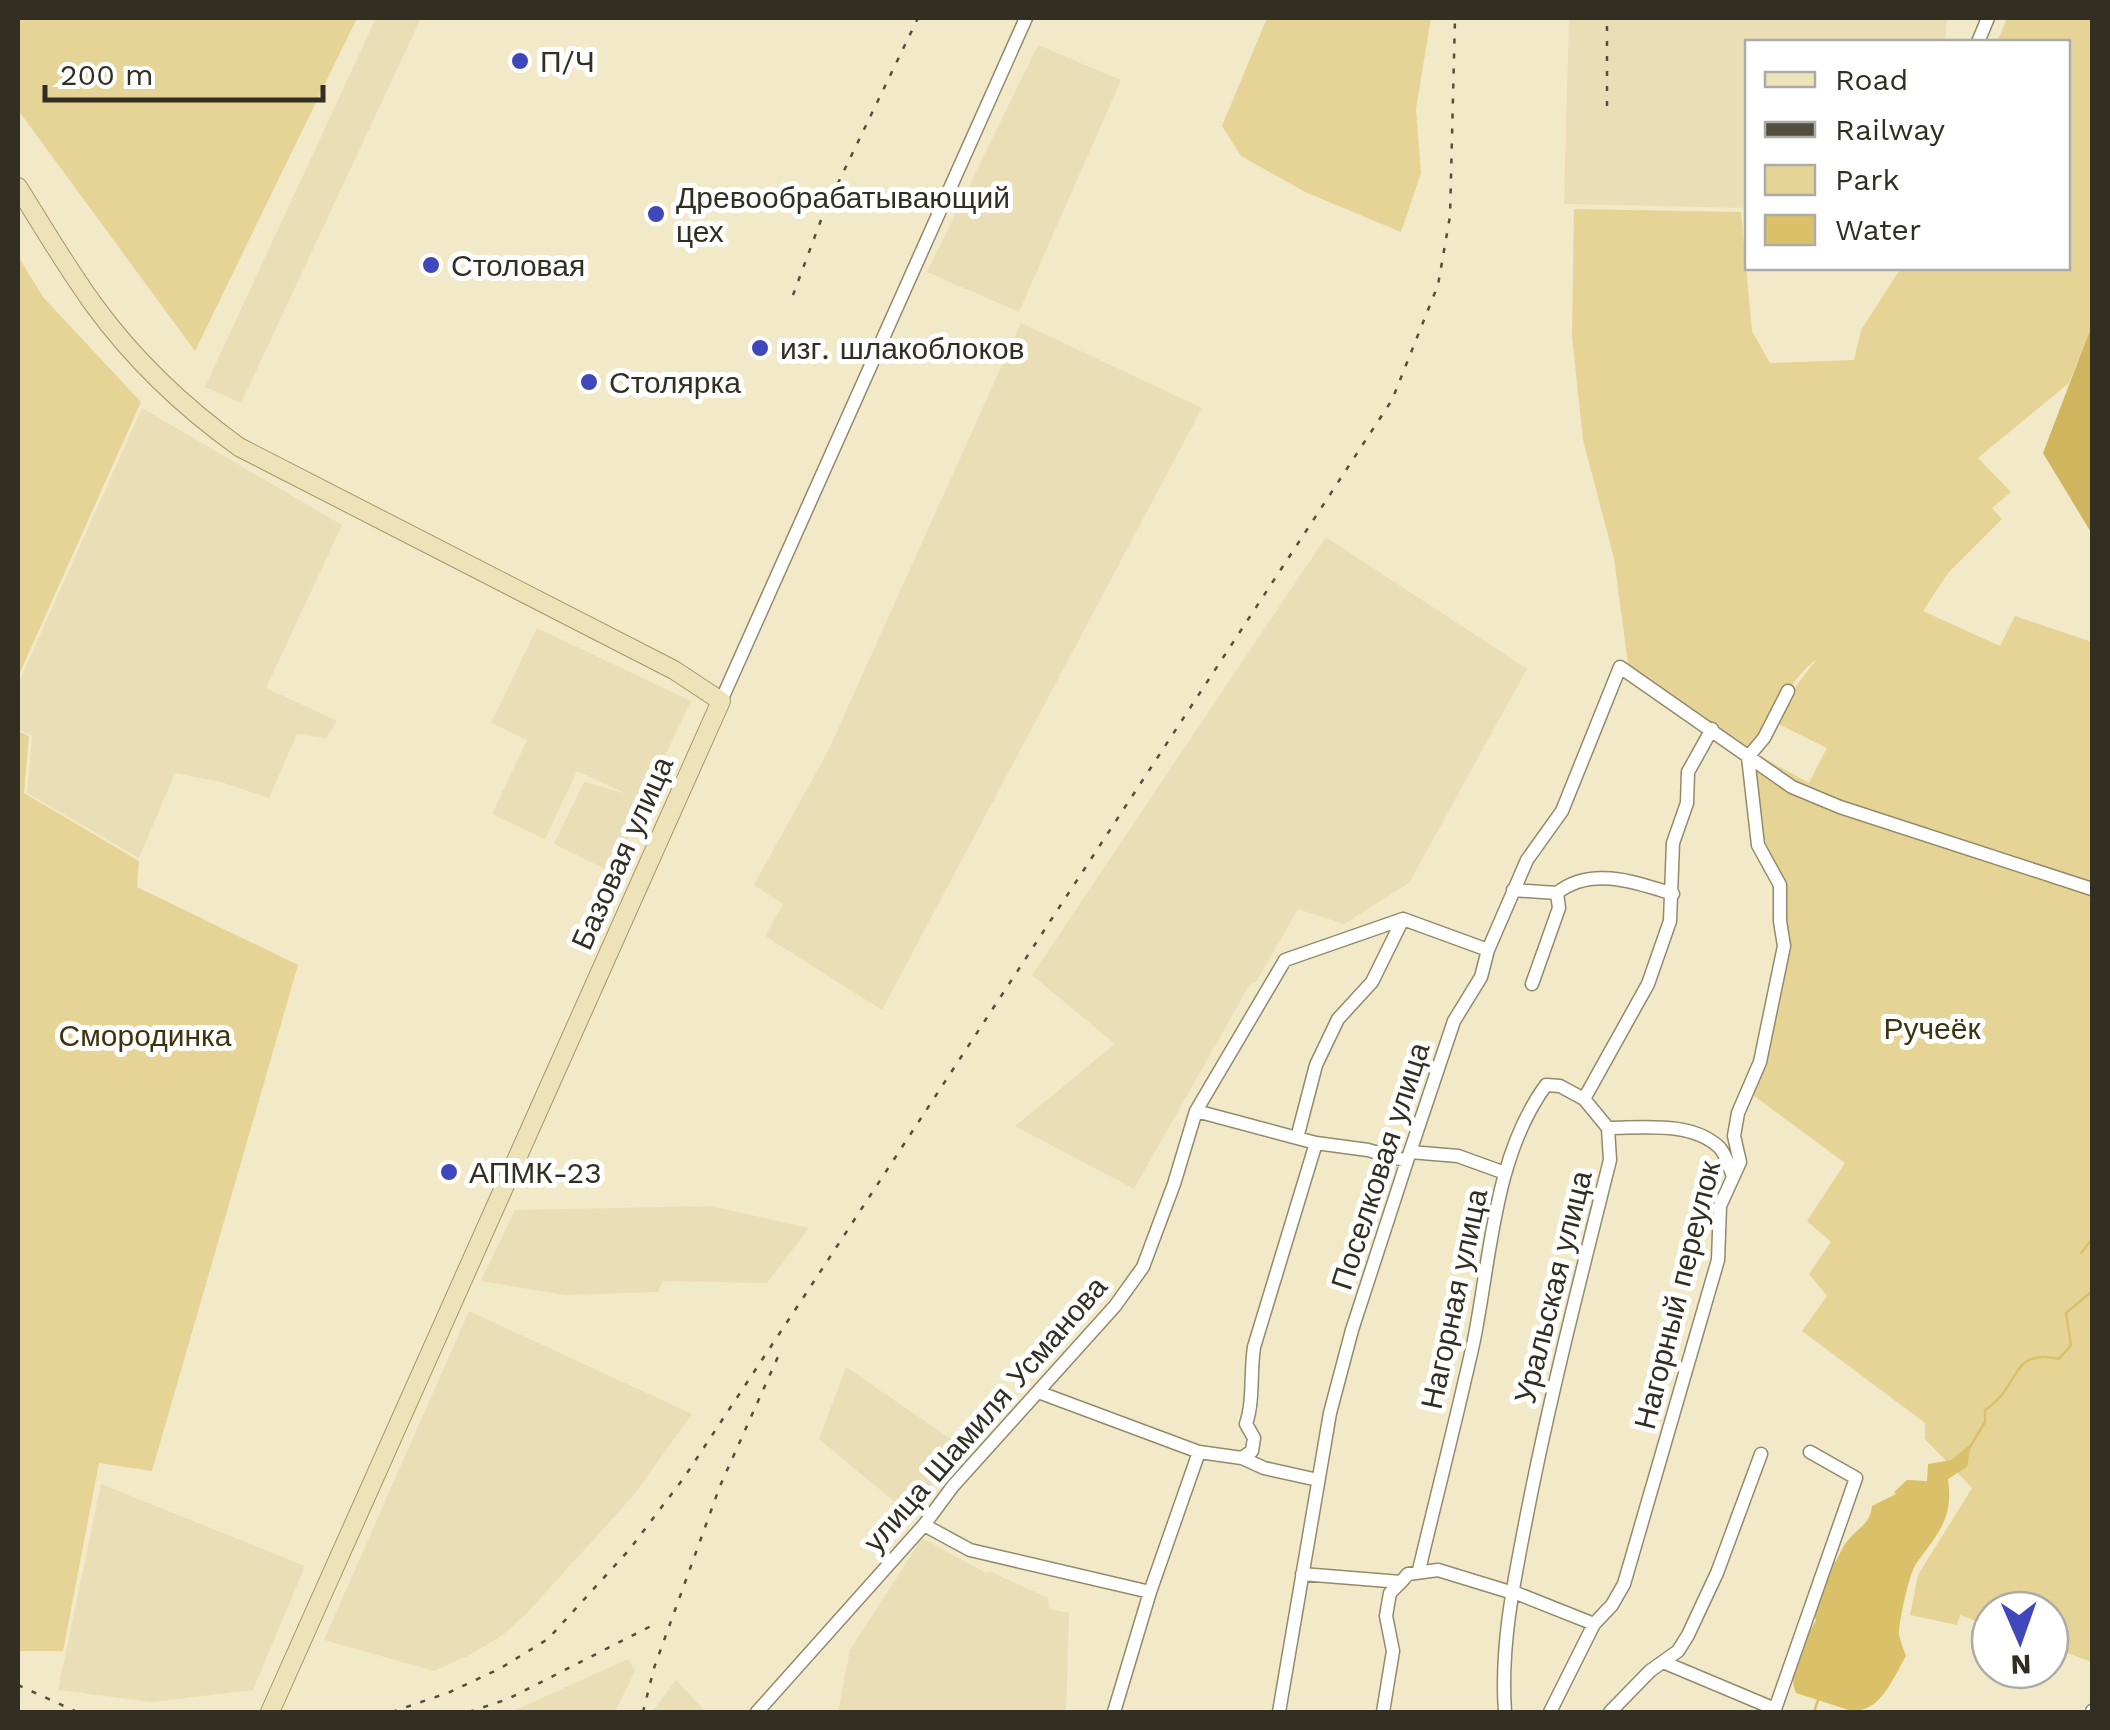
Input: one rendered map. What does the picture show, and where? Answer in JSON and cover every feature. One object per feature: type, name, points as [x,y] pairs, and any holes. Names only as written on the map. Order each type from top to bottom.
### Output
[{"type":"main road","points":[[18,188],[94,306],[138,359],[209,425],[239,447],[674,670],[721,701]]},
{"type":"main road","name":"Базовая улица","points":[[270,1712],[721,701]]},
{"type":"street","name":"Базовая улица","points":[[721,701],[1026,18]]},
{"type":"street","name":"Поселковая улица","points":[[1279,1712],[1330,1412],[1352,1330],[1454,1021],[1481,976],[1488,950],[1527,860],[1562,810],[1620,667],[1712,729]]},
{"type":"street","points":[[1748,757],[1764,738],[1788,691]]},
{"type":"street","points":[[1733,1176],[1722,1149],[1705,1138],[1672,1128],[1608,1128],[1584,1099],[1648,984],[1670,921],[1673,843],[1687,803],[1688,772],[1712,729],[1792,787],[2092,889]]},
{"type":"street","name":"Нагорный переулок","points":[[1550,1712],[1594,1624],[1624,1584],[1718,1260],[1720,1206],[1740,1162],[1734,1136],[1738,1113],[1760,1062],[1784,946],[1780,886],[1758,846],[1748,757]]},
{"type":"street","points":[[1514,890],[1556,893],[1574,880],[1604,879],[1635,882],[1673,894]]},
{"type":"street","points":[[1532,984],[1560,908],[1556,893]]},
{"type":"street","points":[[1298,1138],[1316,1065],[1338,1019],[1372,982],[1403,920],[1488,950]]},
{"type":"street","name":"улица Шамиля Усманова","points":[[758,1712],[1115,1306],[1143,1267],[1196,1110],[1285,960],[1403,920]]},
{"type":"street","name":"Нагорная улица","points":[[1419,1570],[1473,1342],[1512,1148],[1546,1085],[1560,1086],[1584,1099]]},
{"type":"street","points":[[1196,1110],[1316,1143],[1408,1157],[1458,1156],[1505,1173]]},
{"type":"street","name":"Уральская улица","points":[[1505,1712],[1505,1640],[1511,1591],[1548,1408],[1610,1160],[1608,1128]]},
{"type":"street","points":[[1242,1458],[1252,1451],[1254,1438],[1246,1424],[1251,1409],[1254,1348],[1316,1143]]},
{"type":"street","points":[[1038,1392],[1198,1452],[1242,1458],[1264,1468],[1318,1480]]},
{"type":"street","points":[[1114,1712],[1198,1452]]},
{"type":"street","points":[[1664,1662],[1775,1711],[1856,1478],[1810,1452]]},
{"type":"street","points":[[1610,1712],[1650,1671],[1678,1651],[1688,1635],[1718,1573],[1761,1454]]},
{"type":"street","points":[[924,1525],[970,1550],[1150,1592]]},
{"type":"street","points":[[1383,1712],[1393,1651],[1386,1616],[1390,1593],[1408,1574],[1438,1570],[1511,1591],[1594,1624]]},
{"type":"street","points":[[1302,1574],[1401,1582]]},
{"type":"shaded area","points":[[376,18],[421,18],[241,403],[205,387]]},
{"type":"shaded area","points":[[1569,18],[1947,18],[1945,40],[1745,40],[1745,208],[1564,204]]},
{"type":"shaded area","points":[[1038,45],[1121,80],[1019,312],[927,272]]},
{"type":"shaded area","points":[[1021,323],[1202,408],[882,1010],[765,936],[783,904],[754,885],[828,751]]},
{"type":"shaded area","points":[[2092,325],[2092,534],[2043,453]]},
{"type":"shaded area","points":[[142,408],[342,525],[266,688],[337,721],[326,738],[297,734],[269,798],[221,782],[175,773],[139,858],[27,793],[32,736],[18,729],[18,684]]},
{"type":"shaded area","points":[[1326,537],[1527,669],[1409,883],[1344,924],[1298,909],[1256,982],[1250,984],[1134,1189],[1015,1126],[1115,1044],[1032,975]]},
{"type":"shaded area","points":[[537,628],[691,701],[644,800],[652,802],[650,818],[633,829],[625,843],[625,866],[616,874],[554,844],[584,782],[627,794],[577,771],[545,839],[492,814],[527,740],[491,723]]},
{"type":"shaded area","points":[[711,1206],[809,1228],[767,1283],[663,1281],[658,1292],[565,1295],[481,1281],[515,1210]]},
{"type":"shaded area","points":[[469,1311],[692,1414],[633,1496],[527,1613],[504,1634],[434,1671],[324,1640]]},
{"type":"shaded area","points":[[846,1367],[964,1448],[908,1513],[819,1439]]},
{"type":"shaded area","points":[[101,1484],[305,1566],[253,1690],[152,1702],[58,1690]]},
{"type":"shaded area","points":[[922,1538],[986,1573],[1048,1598],[1049,1609],[1069,1613],[1066,1712],[838,1712],[850,1650]]},
{"type":"shaded area","points":[[628,1659],[635,1671],[615,1712],[511,1712]]},
{"type":"shaded area","points":[[676,1680],[706,1712],[652,1712]]},
{"type":"green space","points":[[18,18],[357,18],[195,351],[18,110]]},
{"type":"green space","points":[[1267,18],[1431,18],[1416,109],[1421,173],[1401,232],[1305,192],[1241,156],[1222,126]]},
{"type":"green space","name":"Ручеёк","points":[[2007,18],[2092,18],[2092,325],[2069,383],[1978,458],[2011,492],[1992,508],[2002,519],[1948,573],[1923,611],[2000,646],[2015,616],[2092,642],[2092,1662],[2070,1654],[2070,1590],[1970,1590],[1970,1619],[1960,1615],[1957,1625],[1910,1615],[1918,1575],[1972,1488],[1925,1439],[1925,1423],[1802,1331],[1827,1296],[1809,1274],[1831,1242],[1807,1221],[1845,1163],[1753,1095],[1786,946],[1781,885],[1760,843],[1752,764],[1757,754],[1809,783],[1827,748],[1776,723],[1791,692],[1817,659],[1796,680],[1765,727],[1745,748],[1628,664],[1614,558],[1583,440],[1572,336],[1574,209],[1741,212],[1752,331],[1770,363],[1854,360],[1861,330],[1900,270],[2070,270],[2070,40],[1998,40]]},
{"type":"green space","points":[[18,256],[43,297],[141,402],[18,677]]},
{"type":"green space","name":"Смородинка","points":[[18,731],[29,736],[24,793],[139,861],[137,887],[298,965],[152,1471],[99,1463],[63,1651],[18,1651]]},
{"type":"water","points":[[1971,1444],[1967,1467],[1948,1479],[1948,1505],[1942,1526],[1910,1577],[1899,1634],[1906,1656],[1885,1692],[1871,1706],[1852,1711],[1796,1693],[1795,1664],[1816,1620],[1813,1610],[1828,1578],[1829,1563],[1836,1561],[1847,1541],[1866,1521],[1872,1506],[1896,1494],[1907,1480],[1927,1481],[1928,1464],[1951,1460]]},
{"type":"waterway","points":[[2081,1253],[2092,1239]]},
{"type":"waterway","points":[[1970,1447],[1985,1422],[1985,1410],[2023,1364],[2043,1357],[2059,1359],[2071,1345],[2066,1313],[2090,1293]]},
{"type":"waterway","points":[[1814,1712],[1818,1700]]},
{"type":"railway","points":[[793,295],[824,212],[918,18]]},
{"type":"railway","points":[[392,1712],[450,1692],[501,1668],[548,1639],[629,1550],[683,1479],[1392,400],[1438,285],[1450,216],[1455,18]]},
{"type":"railway","points":[[1607,18],[1607,106]]},
{"type":"railway","points":[[643,1712],[654,1668],[720,1486],[781,1350]]},
{"type":"railway","points":[[469,1712],[508,1699],[651,1626]]},
{"type":"railway","points":[[18,1685],[77,1712]]},
{"type":"place","name":"П/Ч","points":[[520,61]]},
{"type":"place","name":"Древообрабатывающий цех","points":[[656,214]]},
{"type":"place","name":"Столовая","points":[[431,265]]},
{"type":"place","name":"изг. шлакоблоков","points":[[760,348]]},
{"type":"place","name":"Столярка","points":[[589,382]]},
{"type":"place","name":"АПМК-23","points":[[449,1172]]}]
